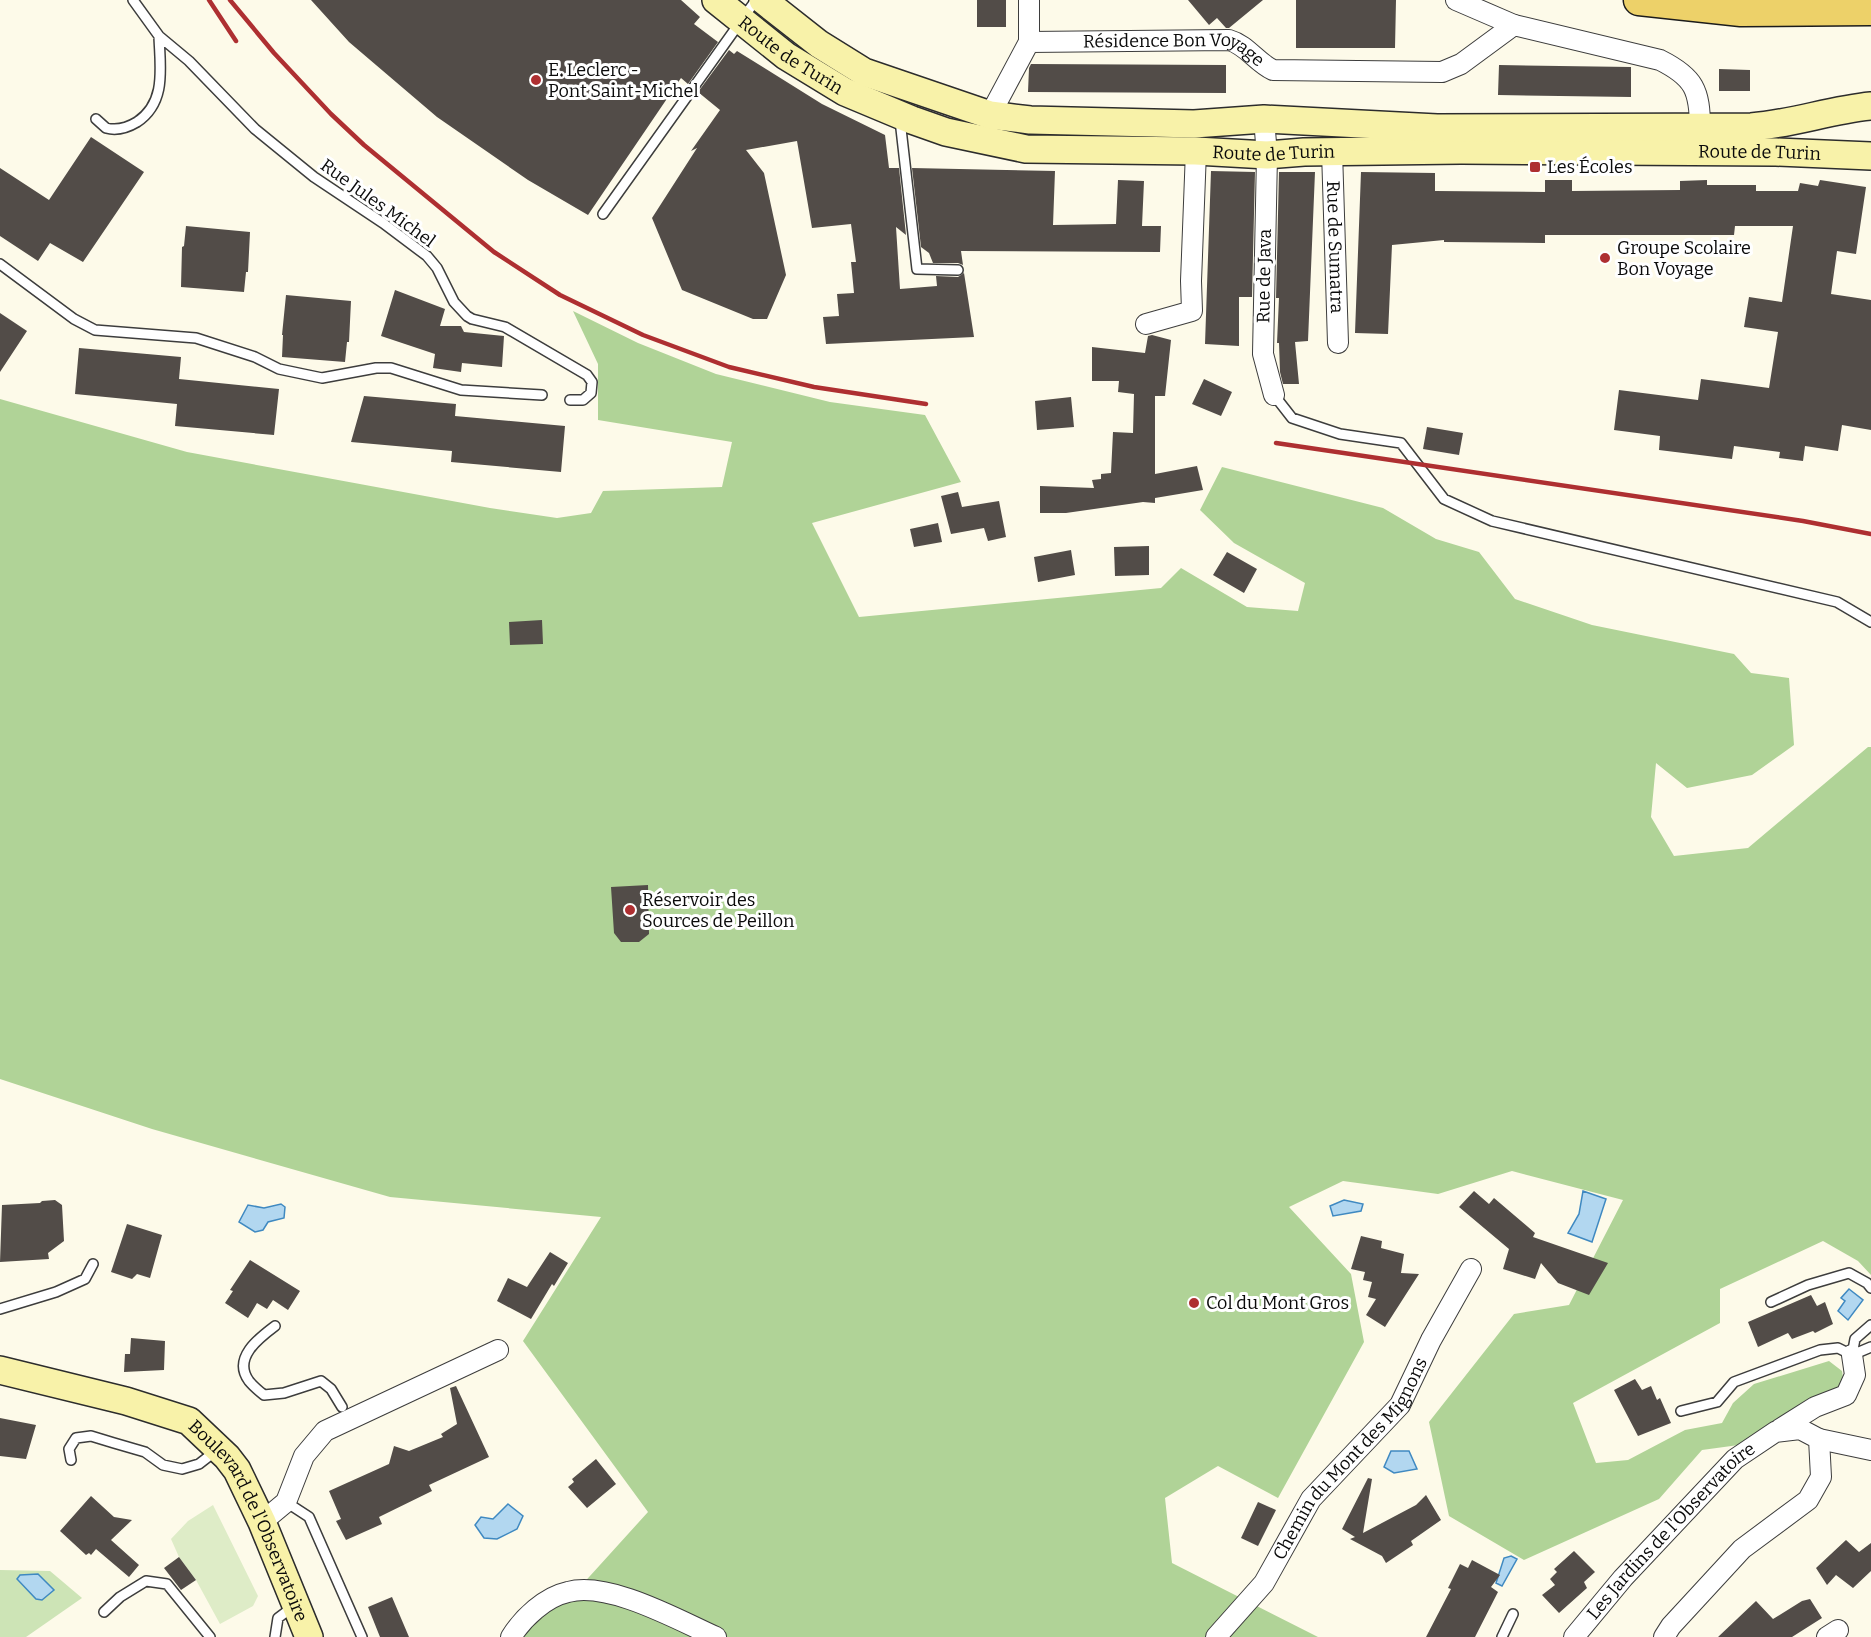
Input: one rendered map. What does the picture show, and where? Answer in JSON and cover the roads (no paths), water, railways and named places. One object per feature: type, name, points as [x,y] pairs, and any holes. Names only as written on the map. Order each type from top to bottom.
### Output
[{"type":"main road","name":"Route de Turin","points":[[716,0],[749,10],[786,56],[845,92],[946,132],[1026,149],[1196,151],[1266,155],[1332,152],[1776,152],[1871,156]]},
{"type":"main road","name":"Route de Turin","points":[[763,0],[819,44],[864,72],[990,115],[1030,120],[1194,124],[1264,119],[1437,128],[1700,128],[1780,125],[1871,106]]},
{"type":"main road","points":[[1639,1],[1741,11],[1871,10]]},
{"type":"main road","points":[[1828,114],[1839,136],[1832,156]]},
{"type":"main road","name":"Boulevard de l'Observatoire","points":[[0,1370],[126,1401],[189,1421],[219,1449],[237,1470],[262,1522],[309,1637]]},
{"type":"street","points":[[990,115],[1029,42],[1029,0]]},
{"type":"street","points":[[1456,0],[1514,25],[1660,60],[1676,68],[1689,78],[1700,103],[1700,128]]},
{"type":"street","name":"Résidence Bon Voyage","points":[[1029,42],[1229,40],[1239,43],[1266,67],[1273,70],[1442,72],[1461,64],[1514,25]]},
{"type":"street","name":"Rue de Java","points":[[1264,119],[1266,155],[1263,354],[1274,395]]},
{"type":"street","points":[[1146,324],[1192,311],[1196,151]]},
{"type":"street","name":"Rue de Sumatra","points":[[1332,152],[1338,343]]},
{"type":"street","name":"Chemin du Mont des Mignons","points":[[1216,1637],[1264,1583],[1311,1499],[1400,1405],[1431,1340],[1472,1269]]},
{"type":"street","points":[[262,1522],[286,1502],[304,1456],[325,1431],[498,1350]]},
{"type":"street","name":"Les Jardins de l'Observatoire","points":[[1574,1637],[1623,1578],[1735,1459],[1815,1407],[1846,1395],[1855,1375],[1852,1354]]},
{"type":"street","name":"Les Jardins de l'Observatoire","points":[[1775,1432],[1800,1429],[1819,1439],[1871,1450]]},
{"type":"street","points":[[1664,1637],[1671,1626],[1742,1549],[1809,1500],[1821,1478],[1819,1439]]},
{"type":"street","points":[[511,1637],[520,1622],[541,1605],[568,1592],[598,1591],[639,1602],[716,1637]]},
{"type":"lane","name":"Rue Jules Michel","points":[[133,0],[159,36],[189,61],[255,129],[284,154],[427,256],[437,268],[454,302],[466,316],[505,327],[587,375],[593,386],[591,393],[583,400],[570,400]]},
{"type":"lane","points":[[603,214],[749,10]]},
{"type":"lane","points":[[96,119],[106,128],[122,129],[132,125],[150,111],[160,87],[159,36]]},
{"type":"lane","points":[[900,115],[917,269],[958,270]]},
{"type":"lane","points":[[0,264],[74,319],[95,330],[196,338],[255,357],[279,369],[322,378],[376,368],[391,368],[461,390],[542,395]]},
{"type":"lane","points":[[1274,395],[1292,418],[1340,434],[1401,443],[1444,499],[1492,522],[1837,602],[1871,622]]},
{"type":"lane","points":[[0,1309],[56,1292],[85,1279],[93,1264]]},
{"type":"lane","points":[[1772,1302],[1808,1285],[1849,1273],[1867,1283],[1871,1288]]},
{"type":"lane","points":[[1852,1354],[1855,1339],[1871,1324]]},
{"type":"lane","points":[[275,1326],[252,1344],[244,1363],[248,1380],[264,1395],[284,1393],[321,1381],[331,1389],[342,1407]]},
{"type":"lane","points":[[1682,1411],[1717,1402],[1734,1382],[1820,1350],[1838,1348],[1852,1354],[1871,1347]]},
{"type":"lane","points":[[71,1460],[69,1449],[76,1438],[91,1436],[145,1452],[164,1466],[182,1469],[199,1464],[219,1449]]},
{"type":"lane","points":[[286,1502],[309,1516],[362,1637]]},
{"type":"lane","points":[[104,1612],[120,1597],[146,1581],[167,1584],[210,1637]]},
{"type":"lane","points":[[275,1637],[278,1618],[296,1604]]},
{"type":"lane","points":[[1502,1637],[1513,1614]]},
{"type":"water","points":[[1583,1191],[1606,1199],[1592,1242],[1568,1233],[1579,1214]]},
{"type":"water","points":[[1344,1200],[1363,1204],[1361,1211],[1333,1216],[1330,1206]]},
{"type":"water","points":[[281,1204],[285,1207],[284,1218],[268,1222],[263,1230],[255,1232],[239,1222],[248,1205],[264,1208]]},
{"type":"water","points":[[1849,1289],[1863,1300],[1848,1320],[1838,1311],[1845,1301],[1841,1298]]},
{"type":"water","points":[[1391,1451],[1409,1451],[1417,1469],[1394,1473],[1384,1467]]},
{"type":"water","points":[[508,1504],[523,1516],[517,1529],[497,1539],[484,1538],[475,1525],[481,1517],[493,1519]]},
{"type":"water","points":[[1511,1556],[1517,1559],[1502,1586],[1496,1583],[1504,1558]]},
{"type":"water","points":[[38,1574],[54,1590],[42,1600],[36,1599],[17,1579],[20,1575]]},
{"type":"railway","points":[[209,0],[236,41]]},
{"type":"railway","points":[[230,0],[274,53],[331,114],[364,145],[494,252],[560,295],[643,335],[729,367],[814,387],[926,404]]},
{"type":"railway","points":[[1276,443],[1803,521],[1871,534]]},
{"type":"place","name":"E. Leclerc - Pont Saint-Michel","points":[[536,80]]},
{"type":"place","name":"Les Écoles","points":[[1535,167]]},
{"type":"place","name":"Groupe Scolaire Bon Voyage","points":[[1605,258]]},
{"type":"place","name":"Réservoir des Sources de Peillon","points":[[630,910]]},
{"type":"place","name":"Col du Mont Gros","points":[[1194,1303]]}]
